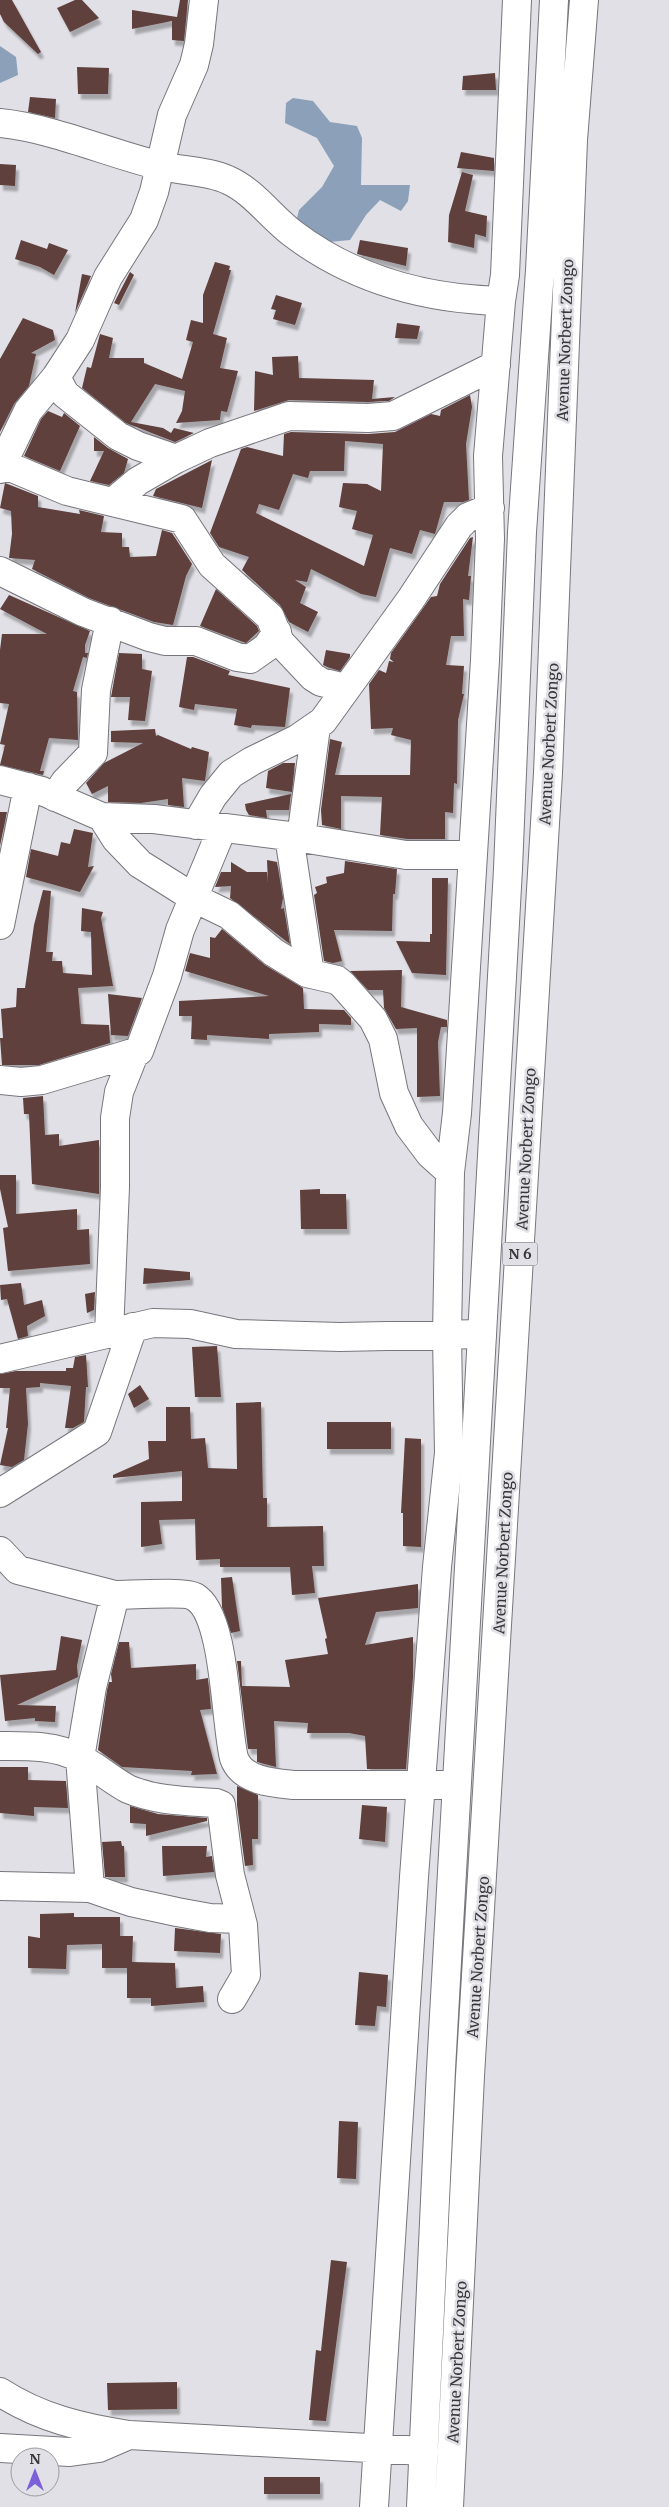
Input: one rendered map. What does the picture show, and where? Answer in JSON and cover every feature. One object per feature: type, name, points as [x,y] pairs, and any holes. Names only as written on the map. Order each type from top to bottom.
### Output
[{"type":"street","points":[[204,0],[199,44],[194,65],[172,115],[144,220],[108,277],[80,340],[56,377],[28,411],[3,457],[62,489],[186,521],[199,548],[212,565],[270,617],[280,642],[312,677],[321,682],[346,688]]},
{"type":"street","points":[[374,2507],[421,1785],[437,1567],[449,1453],[447,1335],[450,1172],[457,1113],[471,855],[485,660],[490,508],[488,456],[501,301],[505,275],[517,0]]},
{"type":"street","name":"Avenue Norbert Zongo","points":[[421,2507],[440,2079],[482,1334],[491,1130],[509,839],[523,522],[540,270],[554,0]]},
{"type":"street","name":"Avenue Norbert Zongo","points":[[449,2507],[470,2076],[548,773],[573,140],[584,0]]},
{"type":"street","points":[[0,123],[88,142],[160,165],[226,179],[250,194],[290,231],[313,248],[367,277],[430,295],[464,300],[501,301]]},
{"type":"street","points":[[113,502],[138,481],[210,443],[289,416],[368,418],[393,416],[496,365]]},
{"type":"street","points":[[56,377],[65,394],[118,436],[138,446],[176,460]]},
{"type":"street","points":[[0,1493],[96,1432],[121,1330],[115,1187],[115,1118],[119,1092],[134,1054],[143,1045],[180,930],[194,898],[209,827],[213,796],[231,774],[316,727],[411,599],[459,526],[468,517],[490,508]]},
{"type":"street","points":[[0,571],[83,612],[110,620],[155,639],[196,641],[237,657],[250,659],[267,647],[276,632]]},
{"type":"street","points":[[55,797],[65,782],[93,753],[96,690],[110,620]]},
{"type":"street","points":[[310,974],[295,837],[302,818],[316,727]]},
{"type":"street","points":[[0,780],[28,787],[102,817],[144,818],[295,837],[406,855],[471,855]]},
{"type":"street","points":[[0,925],[28,787]]},
{"type":"street","points":[[102,817],[132,858],[194,898],[229,915],[273,952],[310,974],[338,981],[373,1019],[383,1039],[394,1093],[409,1126],[430,1154],[450,1172]]},
{"type":"street","points":[[0,1080],[21,1082],[42,1080],[134,1054]]},
{"type":"street","points":[[1,1363],[121,1330],[179,1323],[236,1334],[340,1337],[482,1334]]},
{"type":"street","points":[[0,1551],[18,1570],[115,1595],[187,1594],[199,1601],[209,1614],[216,1636],[234,1758],[237,1765],[249,1775],[272,1784],[456,1785]]},
{"type":"street","points":[[90,1888],[80,1758],[96,1670],[115,1595]]},
{"type":"street","points":[[0,1746],[38,1746],[80,1758],[129,1789],[155,1798],[221,1805],[230,1875],[243,1925],[246,1975],[232,1999]]},
{"type":"street","points":[[0,1886],[90,1888],[131,1902],[192,1916],[240,1919]]},
{"type":"street","points":[[0,2392],[20,2405],[48,2417],[86,2428],[129,2435],[424,2451]]},
{"type":"street","points":[[0,2448],[70,2452],[99,2448],[129,2435]]},
{"type":"water","points":[[0,46],[16,57],[18,75],[0,83]]},
{"type":"water","points":[[293,98],[313,101],[330,122],[357,126],[362,138],[361,185],[410,185],[408,201],[401,211],[380,200],[366,215],[350,240],[310,244],[294,230],[299,210],[322,187],[334,166],[317,138],[285,123],[286,103]]},
{"type":"building","points":[[0,0],[12,0],[41,52],[38,54],[4,22],[0,14]]},
{"type":"building","points":[[75,0],[82,0],[99,18],[70,32],[57,8]]},
{"type":"building","points":[[180,0],[188,0],[184,41],[172,40],[172,21],[132,29],[132,10],[177,17]]},
{"type":"building","points":[[77,67],[109,68],[108,94],[78,94]]},
{"type":"building","points":[[495,73],[496,90],[462,90],[463,76]]},
{"type":"building","points":[[30,97],[56,99],[55,118],[28,112]]},
{"type":"building","points":[[461,152],[494,158],[494,171],[457,168]]},
{"type":"building","points":[[0,164],[16,165],[15,186],[0,185]]},
{"type":"building","points":[[462,172],[473,175],[465,211],[487,216],[486,237],[475,234],[474,248],[448,242],[449,215]]},
{"type":"building","points":[[21,240],[47,249],[49,243],[68,250],[54,275],[40,267],[15,259]]},
{"type":"building","points":[[360,240],[408,248],[406,266],[357,254]]},
{"type":"building","points":[[215,262],[230,266],[229,270],[231,270],[213,334],[227,338],[220,368],[238,371],[227,412],[221,411],[220,420],[176,423],[182,411],[185,391],[155,384],[131,422],[163,428],[171,433],[174,428],[194,433],[175,442],[126,423],[82,388],[87,367],[91,368],[100,334],[113,338],[109,358],[144,358],[144,363],[182,379],[193,342],[186,340],[191,320],[203,323],[203,295]]},
{"type":"building","points":[[130,272],[134,275],[119,305],[114,303]]},
{"type":"building","points":[[82,274],[91,276],[75,313]]},
{"type":"building","points":[[276,295],[302,303],[295,325],[273,319],[276,310],[271,309]]},
{"type":"building","points":[[23,318],[53,330],[55,340],[31,353],[36,354],[29,386],[14,404],[0,432],[0,359]]},
{"type":"building","points":[[397,323],[420,326],[417,339],[395,338]]},
{"type":"building","points":[[298,356],[299,378],[374,380],[372,399],[395,397],[389,401],[368,402],[289,400],[254,411],[255,371],[273,375],[272,357]]},
{"type":"building","points":[[470,395],[472,407],[466,444],[469,500],[463,502],[444,502],[435,534],[420,530],[412,554],[390,548],[376,597],[361,594],[311,569],[307,582],[295,580],[306,587],[300,603],[318,612],[308,632],[289,622],[280,605],[242,570],[249,557],[219,547],[210,533],[241,449],[247,447],[283,456],[284,434],[291,432],[368,434],[395,432],[431,414],[440,416],[441,410]],"holes":[[[345,441],[383,444],[381,491],[367,484],[343,483],[339,507],[357,511],[352,529],[373,535],[364,566],[256,513],[259,504],[279,510],[293,474],[308,478],[310,471],[344,471]]]},
{"type":"building","points":[[48,411],[62,417],[64,413],[80,426],[60,471],[24,456],[41,419]]},
{"type":"building","points":[[94,437],[108,448],[128,459],[124,473],[109,485],[90,481],[104,451],[94,451]]},
{"type":"building","points":[[212,460],[202,508],[153,496],[156,489]]},
{"type":"building","points":[[5,483],[38,496],[38,507],[80,514],[79,510],[104,516],[101,532],[122,533],[122,547],[129,547],[130,557],[156,556],[162,530],[172,533],[192,564],[186,576],[173,625],[154,622],[89,598],[32,569],[35,560],[9,558],[12,534],[11,511],[0,508]]},
{"type":"building","points":[[473,537],[468,576],[471,576],[469,600],[463,599],[464,636],[451,636],[446,665],[464,666],[462,694],[464,694],[458,720],[457,784],[454,783],[453,813],[445,812],[445,839],[407,839],[380,835],[382,797],[341,796],[341,829],[322,825],[321,810],[330,739],[342,742],[335,775],[410,775],[411,740],[391,735],[393,728],[371,729],[369,684],[379,670],[386,673],[389,661],[394,662],[390,659],[391,653],[431,597],[437,596],[440,584],[470,538]]},
{"type":"building","points":[[216,589],[257,626],[259,631],[246,643],[200,626]]},
{"type":"building","points":[[9,595],[90,631],[85,645],[85,653],[88,653],[87,658],[83,657],[73,691],[77,692],[78,740],[49,738],[40,771],[44,771],[43,775],[0,765],[5,745],[0,744],[9,704],[0,703],[0,650],[2,634],[47,634],[0,609]]},
{"type":"building","points":[[326,650],[350,654],[350,657],[340,671],[323,665]]},
{"type":"building","points":[[119,653],[142,654],[142,669],[152,671],[145,721],[128,720],[130,697],[111,697]]},
{"type":"building","points":[[187,657],[193,657],[230,671],[228,675],[290,688],[285,727],[252,725],[251,728],[234,725],[237,709],[195,704],[194,710],[179,707]]},
{"type":"building","points":[[155,729],[156,736],[158,735],[191,749],[192,747],[209,752],[205,781],[182,778],[184,807],[168,805],[168,799],[141,803],[108,802],[108,786],[92,794],[86,783],[104,763],[143,743],[111,742],[111,731]]},
{"type":"building","points":[[283,763],[295,763],[292,792],[266,788],[268,771]]},
{"type":"building","points":[[291,794],[289,810],[266,810],[267,818],[249,815],[246,810],[245,804]]},
{"type":"building","points":[[0,812],[7,812],[0,846]]},
{"type":"building","points":[[74,829],[93,833],[88,867],[94,866],[80,892],[26,877],[31,849],[58,856],[61,842],[70,844]]},
{"type":"building","points":[[267,860],[277,862],[283,898],[281,909],[284,908],[290,944],[230,898],[231,886],[215,887],[221,872],[231,872],[231,862],[247,872],[267,872],[268,884]]},
{"type":"building","points":[[345,861],[397,869],[395,894],[393,894],[392,931],[334,930],[342,961],[333,963],[324,961],[314,895],[317,893],[315,887],[327,883],[326,877],[344,873]]},
{"type":"building","points":[[432,878],[448,878],[446,975],[412,973],[396,941],[430,942],[430,934],[432,934]]},
{"type":"building","points":[[43,890],[51,891],[46,952],[53,952],[52,961],[62,961],[63,973],[92,975],[91,932],[81,931],[82,908],[103,912],[101,918],[113,986],[78,988],[81,1024],[109,1025],[110,1043],[39,1065],[2,1065],[0,1038],[3,1038],[1,1009],[16,1007],[17,988],[25,988],[34,925]]},
{"type":"building","points":[[222,929],[265,965],[303,988],[304,1009],[344,1010],[351,1018],[351,1025],[319,1024],[319,1032],[269,1034],[269,1039],[207,1035],[207,1040],[191,1039],[192,1016],[179,1016],[179,1001],[269,996],[185,971],[190,953],[210,958],[210,937],[215,938]]},
{"type":"building","points":[[402,970],[401,1007],[447,1020],[447,1027],[441,1027],[438,1042],[440,1096],[417,1097],[417,1028],[396,1029],[384,1008],[383,990],[368,990],[350,971]]},
{"type":"building","points":[[108,994],[142,998],[128,1036],[111,1035]]},
{"type":"building","points":[[43,1096],[45,1135],[59,1134],[59,1146],[99,1140],[99,1194],[32,1184],[29,1114],[24,1114],[23,1098]]},
{"type":"building","points":[[0,1175],[16,1175],[16,1214],[77,1209],[77,1230],[89,1229],[90,1264],[8,1271],[3,1228],[8,1227],[0,1189]]},
{"type":"building","points":[[320,1189],[320,1194],[346,1194],[347,1229],[301,1229],[300,1190]]},
{"type":"building","points":[[144,1268],[190,1272],[190,1280],[143,1284]]},
{"type":"building","points":[[21,1283],[24,1305],[42,1300],[45,1316],[27,1326],[28,1336],[18,1339],[7,1299],[1,1300],[0,1285]]},
{"type":"building","points":[[95,1292],[94,1310],[87,1313],[85,1294]]},
{"type":"building","points":[[217,1346],[221,1397],[195,1397],[192,1347]]},
{"type":"building","points":[[86,1355],[88,1387],[86,1387],[84,1422],[73,1428],[65,1428],[71,1386],[40,1383],[40,1387],[26,1388],[28,1424],[24,1460],[12,1467],[0,1465],[8,1428],[6,1428],[10,1388],[0,1388],[0,1374],[16,1371],[66,1371],[66,1368],[73,1368],[75,1357]]},
{"type":"building","points":[[140,1385],[149,1399],[134,1408],[128,1394]]},
{"type":"building","points":[[261,1402],[263,1498],[267,1498],[267,1527],[323,1526],[324,1566],[312,1566],[315,1593],[292,1595],[290,1567],[220,1567],[220,1559],[196,1560],[195,1519],[159,1520],[162,1544],[141,1547],[141,1502],[182,1501],[182,1471],[113,1478],[113,1475],[149,1459],[148,1441],[166,1441],[166,1407],[190,1407],[191,1439],[205,1438],[208,1468],[237,1469],[236,1403]]},
{"type":"building","points":[[327,1422],[391,1422],[391,1449],[327,1449]]},
{"type":"building","points":[[405,1438],[421,1439],[421,1547],[403,1546],[403,1513],[401,1513]]},
{"type":"building","points":[[232,1577],[240,1631],[231,1633],[222,1607],[221,1578]]},
{"type":"building","points":[[418,1584],[418,1608],[376,1612],[365,1645],[413,1637],[413,1677],[406,1769],[367,1769],[365,1736],[349,1733],[307,1733],[308,1723],[274,1721],[276,1767],[257,1762],[257,1749],[248,1749],[237,1661],[241,1661],[242,1686],[290,1687],[285,1660],[328,1654],[325,1639],[327,1638],[318,1598]]},
{"type":"building","points":[[61,1636],[82,1640],[77,1666],[78,1677],[17,1705],[56,1706],[55,1722],[35,1721],[35,1718],[5,1721],[0,1675],[56,1670]]},
{"type":"building","points":[[119,1642],[129,1642],[131,1668],[196,1664],[196,1680],[208,1678],[211,1709],[200,1710],[217,1774],[191,1775],[192,1771],[122,1767],[98,1750],[107,1690],[109,1682],[112,1682],[111,1674]]},
{"type":"building","points":[[0,1767],[28,1767],[28,1780],[66,1781],[68,1808],[34,1807],[34,1816],[0,1813]]},
{"type":"building","points":[[237,1786],[258,1795],[258,1839],[252,1839],[253,1865],[245,1866],[237,1805]]},
{"type":"building","points":[[362,1805],[387,1807],[385,1842],[359,1839]]},
{"type":"building","points":[[130,1806],[158,1814],[207,1818],[207,1821],[146,1836],[146,1824],[130,1823]]},
{"type":"building","points":[[121,1841],[122,1846],[124,1846],[125,1877],[105,1877],[102,1842]]},
{"type":"building","points":[[162,1846],[207,1846],[206,1857],[212,1856],[214,1872],[163,1876]]},
{"type":"building","points":[[74,1913],[74,1917],[120,1917],[120,1936],[133,1936],[132,1962],[175,1963],[176,1988],[203,1986],[204,2002],[151,2006],[151,1998],[127,1998],[127,1968],[102,1968],[102,1944],[67,1945],[66,1969],[28,1968],[28,1936],[40,1938],[40,1914]]},
{"type":"building","points":[[175,1928],[221,1934],[220,1953],[174,1951]]},
{"type":"building","points":[[359,1972],[388,1975],[386,2007],[377,2006],[375,2026],[355,2025]]},
{"type":"building","points":[[339,2121],[358,2122],[356,2179],[337,2178]]},
{"type":"building","points":[[331,2260],[347,2262],[326,2421],[309,2420],[316,2350],[321,2351]]},
{"type":"building","points":[[177,2382],[177,2409],[108,2410],[107,2383]]},
{"type":"building","points":[[264,2477],[320,2477],[320,2494],[264,2494]]}]
